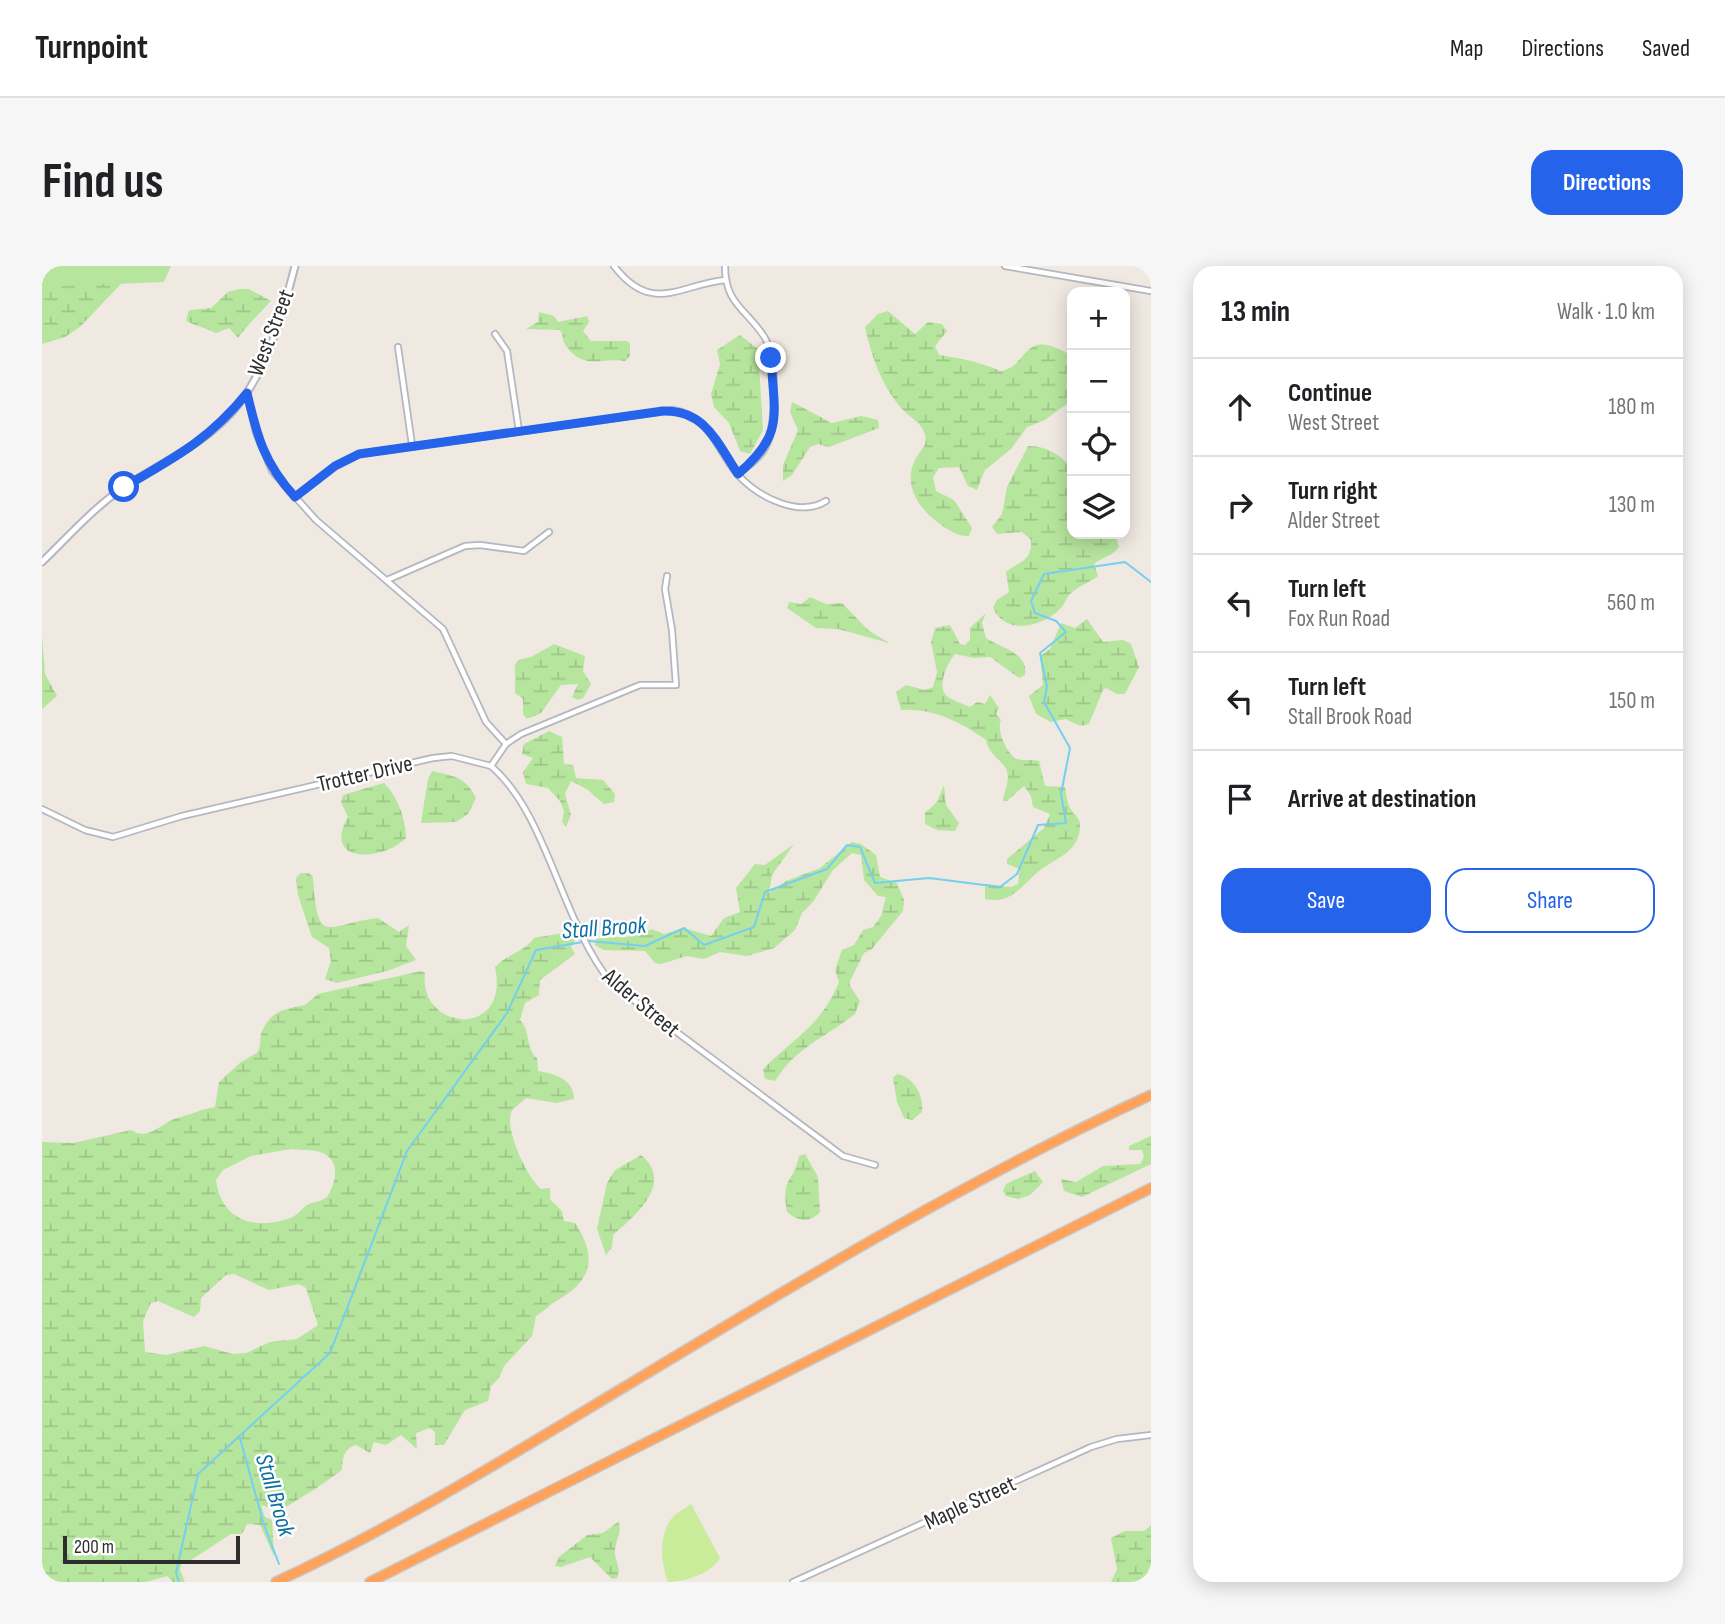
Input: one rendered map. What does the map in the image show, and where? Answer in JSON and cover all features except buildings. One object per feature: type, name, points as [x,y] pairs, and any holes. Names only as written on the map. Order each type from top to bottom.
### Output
[{"type":"highway","points":[[276,1582],[444,1495],[912,1214],[1046,1143],[1151,1095]]},
{"type":"highway","points":[[370,1582],[1151,1188]]},
{"type":"highway","points":[[267,1582],[304,1569]]},
{"type":"street","name":"West Street","points":[[42,562],[45,556],[124,487],[197,445],[226,419],[247,393],[276,331],[295,266]]},
{"type":"street","points":[[614,266],[631,283],[663,294],[725,281]]},
{"type":"street","points":[[724,266],[725,281],[733,301],[765,338],[771,358],[773,427],[764,450],[738,474]]},
{"type":"street","points":[[1005,266],[1151,291]]},
{"type":"street","points":[[495,334],[506,351],[519,431]]},
{"type":"street","points":[[398,347],[412,445]]},
{"type":"street","points":[[247,393],[263,454],[272,471],[316,520],[449,636],[486,722],[506,744]]},
{"type":"street","points":[[295,497],[350,457],[412,445],[663,411],[682,411],[705,425],[738,474],[759,491],[793,507],[811,509],[826,501]]},
{"type":"street","points":[[387,580],[458,547],[480,545],[524,551],[549,532]]},
{"type":"street","points":[[491,766],[506,744],[522,734],[640,685],[676,685],[672,630],[665,589],[667,576]]},
{"type":"street","name":"Trotter Drive","points":[[42,809],[85,830],[113,837],[182,816],[433,758],[452,756],[491,766]]},
{"type":"street","name":"Alder Street","points":[[491,766],[515,791],[528,814],[584,946],[611,984],[843,1156],[875,1165]]},
{"type":"street","name":"Maple Street","points":[[793,1582],[1091,1447],[1117,1439],[1151,1435]]},
{"type":"green space","points":[[42,266],[138,266],[80,327],[65,337],[42,344]]},
{"type":"green space","points":[[42,266],[171,266],[164,282],[42,287]]},
{"type":"green space","points":[[249,289],[271,301],[238,338],[229,328],[216,333],[186,321],[189,310],[211,308],[228,292]]},
{"type":"green space","points":[[888,311],[915,334],[928,322],[942,324],[947,331],[935,346],[939,355],[978,363],[1000,371],[1016,363],[1034,346],[1043,344],[1067,353],[1067,404],[1045,420],[1027,427],[1011,449],[985,470],[977,490],[968,486],[959,467],[939,468],[933,477],[936,491],[954,500],[972,528],[969,536],[956,534],[940,524],[923,509],[914,495],[912,469],[926,437],[920,425],[902,409],[888,390],[874,360],[865,327],[878,314]]},
{"type":"green space","points":[[539,312],[554,316],[558,322],[587,316],[589,322],[583,331],[591,341],[627,341],[630,344],[630,356],[625,361],[587,361],[580,358],[566,346],[560,330],[526,329],[538,322]]},
{"type":"green space","points":[[740,335],[758,349],[763,430],[750,454],[740,451],[729,423],[714,407],[711,394],[720,364],[717,350]]},
{"type":"green space","points":[[792,402],[832,423],[861,416],[878,420],[879,428],[829,447],[818,444],[810,447],[792,475],[783,481],[783,465],[798,430],[790,412]]},
{"type":"green space","points":[[1028,446],[1052,452],[1067,463],[1067,539],[1117,539],[1119,547],[1094,564],[1098,576],[1072,592],[1052,615],[1025,626],[1006,622],[993,608],[997,600],[1009,592],[1006,572],[1027,557],[1031,547],[1031,540],[1022,532],[997,534],[992,527],[1002,514],[1007,487]]},
{"type":"green space","points":[[810,597],[826,604],[842,603],[868,630],[889,643],[838,629],[816,628],[787,608],[789,602],[802,604]]},
{"type":"green space","points":[[986,613],[982,623],[986,638],[1018,656],[1023,661],[1025,675],[1019,678],[990,657],[974,658],[955,654],[944,675],[944,693],[970,707],[977,702],[985,704],[990,695],[999,708],[996,714],[1001,720],[1001,735],[1006,747],[1017,759],[1039,761],[1045,786],[1065,787],[1069,806],[1080,824],[1078,836],[1071,849],[1039,871],[1015,893],[994,900],[985,899],[985,884],[1011,887],[1018,884],[1020,869],[1007,864],[1007,859],[1044,828],[1050,814],[1033,807],[1031,796],[1024,786],[1007,801],[1003,801],[1008,780],[1007,771],[991,752],[986,740],[967,727],[935,714],[901,710],[896,692],[906,685],[925,690],[933,687],[937,672],[931,642],[935,628],[950,625],[960,644],[965,645],[970,640],[970,628]]},
{"type":"green space","points":[[1087,619],[1103,642],[1123,640],[1131,644],[1139,667],[1125,694],[1117,694],[1106,688],[1103,690],[1089,724],[1081,726],[1065,719],[1051,722],[1036,714],[1029,696],[1043,685],[1040,656],[1050,649],[1061,623],[1075,628]]},
{"type":"green space","points":[[42,635],[45,674],[57,696],[42,709]]},
{"type":"green space","points":[[554,644],[585,656],[583,671],[591,684],[583,698],[578,700],[572,697],[578,684],[561,685],[541,713],[527,719],[523,714],[523,699],[515,693],[515,665],[518,660],[531,657]]},
{"type":"green space","points":[[549,731],[562,737],[564,764],[573,765],[576,778],[603,780],[615,794],[614,802],[604,804],[588,790],[571,781],[565,794],[571,815],[566,827],[562,822],[564,811],[560,801],[548,788],[526,784],[523,772],[533,758],[522,754],[524,744]]},
{"type":"green space","points":[[432,771],[453,776],[463,782],[476,798],[468,814],[456,822],[421,823],[428,779]]},
{"type":"green space","points":[[384,783],[400,808],[406,838],[396,846],[371,854],[349,851],[343,844],[342,833],[348,817],[341,802],[343,795]]},
{"type":"green space","points":[[944,785],[946,805],[959,823],[955,831],[937,830],[925,824],[925,813],[937,802]]},
{"type":"green space","points":[[852,842],[861,844],[876,855],[880,877],[897,883],[904,900],[903,911],[872,949],[864,953],[850,981],[850,986],[860,1001],[855,1014],[802,1051],[775,1081],[765,1079],[763,1069],[824,1010],[839,982],[835,970],[842,950],[854,945],[863,930],[873,927],[881,916],[886,897],[878,896],[864,880],[861,855],[852,853],[833,870],[813,902],[802,913],[795,930],[774,948],[747,956],[720,952],[704,959],[687,956],[661,964],[655,963],[645,951],[604,950],[595,945],[596,939],[630,936],[652,929],[664,934],[684,928],[711,936],[724,918],[740,912],[736,888],[755,864],[765,865],[794,844],[772,875],[769,893],[786,881],[820,868]]},
{"type":"green space","points":[[301,873],[309,873],[313,877],[315,900],[322,923],[335,927],[378,918],[399,932],[409,925],[406,946],[416,960],[387,971],[337,983],[325,979],[331,961],[329,948],[312,937],[298,895],[296,878]]},
{"type":"green space","points":[[563,933],[575,940],[571,947],[575,954],[540,980],[539,995],[525,1003],[520,1020],[537,1058],[538,1071],[567,1082],[574,1099],[556,1103],[526,1098],[511,1113],[511,1130],[514,1142],[535,1183],[541,1189],[550,1188],[550,1199],[562,1211],[564,1221],[575,1223],[587,1246],[588,1266],[579,1284],[536,1316],[532,1336],[504,1366],[499,1378],[491,1386],[488,1401],[465,1410],[444,1445],[435,1445],[435,1432],[430,1428],[416,1433],[417,1449],[401,1435],[386,1445],[374,1442],[370,1453],[356,1445],[346,1452],[342,1470],[311,1492],[279,1511],[261,1505],[265,1517],[272,1520],[274,1556],[260,1525],[247,1524],[242,1534],[231,1534],[191,1560],[182,1562],[180,1570],[185,1582],[173,1582],[167,1576],[146,1582],[42,1582],[42,1142],[73,1143],[131,1130],[150,1133],[171,1120],[215,1107],[219,1082],[241,1062],[257,1053],[262,1031],[270,1018],[280,1011],[305,1005],[318,994],[421,971],[425,973],[427,992],[435,1007],[448,1016],[463,1019],[478,1016],[490,1007],[496,991],[495,967],[534,938]],"holes":[[[291,1149],[317,1151],[332,1160],[335,1178],[327,1197],[307,1205],[292,1217],[277,1222],[252,1222],[232,1213],[219,1194],[216,1180],[223,1170],[251,1156]],[[234,1274],[269,1290],[299,1284],[306,1288],[318,1325],[297,1339],[270,1342],[246,1353],[233,1354],[204,1346],[166,1355],[145,1352],[143,1321],[151,1303],[158,1301],[194,1317],[200,1311],[201,1298],[226,1275]]]},
{"type":"green space","points":[[897,1074],[913,1083],[919,1094],[922,1112],[912,1120],[904,1118],[897,1102],[893,1078]]},
{"type":"green space","points":[[1151,1136],[1151,1164],[1082,1197],[1064,1191],[1061,1179],[1076,1182],[1103,1166],[1140,1164],[1144,1157],[1142,1150],[1129,1150],[1129,1146]]},
{"type":"green space","points":[[805,1154],[818,1177],[820,1212],[804,1220],[787,1212],[786,1192],[799,1156]]},
{"type":"green space","points":[[641,1155],[650,1166],[654,1177],[653,1188],[640,1209],[613,1235],[612,1247],[606,1255],[597,1229],[607,1183],[615,1170]]},
{"type":"green space","points":[[1035,1171],[1043,1182],[1030,1195],[1018,1199],[1006,1196],[1003,1191],[1006,1184]]},
{"type":"green space","points":[[691,1504],[720,1558],[711,1568],[697,1576],[668,1582],[663,1558],[665,1532],[675,1515]]},
{"type":"green space","points":[[619,1521],[615,1550],[619,1571],[617,1578],[612,1579],[590,1557],[561,1567],[555,1566],[559,1557],[587,1535],[603,1533]]},
{"type":"green space","points":[[1151,1525],[1151,1582],[1111,1582],[1117,1569],[1111,1538],[1125,1531],[1144,1531]]},
{"type":"waterway","name":"Stall Brook","points":[[589,941],[645,946],[684,928],[704,945],[754,927],[765,892],[827,869],[847,845],[860,847],[875,883],[929,878],[1000,887],[1017,874],[1038,825],[1066,823],[1061,794],[1070,748],[1044,702],[1047,687],[1040,653],[1066,632],[1056,621],[1035,613],[1031,601],[1044,574],[1125,562],[1151,582]]},
{"type":"waterway","name":"Stall Brook","points":[[179,1582],[176,1573],[198,1474],[330,1353],[407,1151],[507,1013],[536,950],[583,942]]},
{"type":"waterway","name":"Stall Brook","points":[[240,1438],[264,1525],[279,1564]]},
{"type":"route","points":[[124,487],[197,445],[226,419],[247,393],[263,454],[272,471],[295,497],[335,466],[359,454],[663,411],[682,411],[698,419],[705,425],[738,474],[764,450],[773,427],[771,358]]}]
